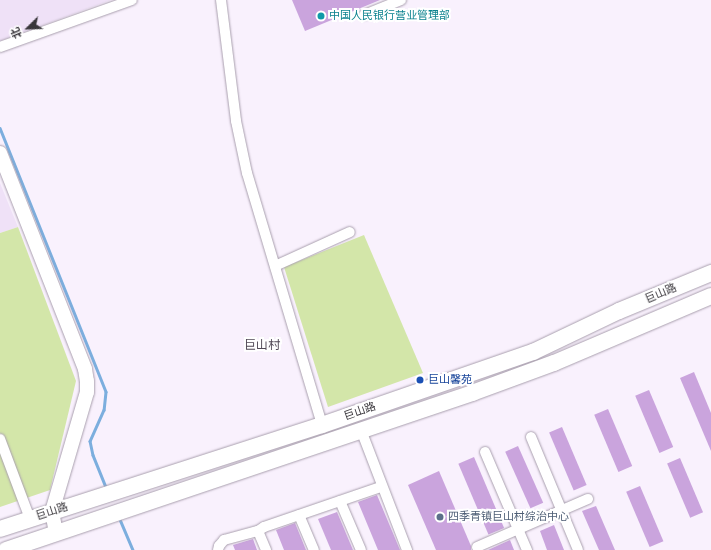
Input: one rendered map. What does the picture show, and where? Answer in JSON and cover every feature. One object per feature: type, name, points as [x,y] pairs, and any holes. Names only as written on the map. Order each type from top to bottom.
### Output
[{"type":"main road","name":"巨山路","points":[[0,529],[322,425],[533,352],[619,311],[711,273]]},
{"type":"main road","name":"巨山路","points":[[6,550],[554,363],[711,296]]},
{"type":"street","points":[[221,0],[236,121],[247,172],[322,425]]},
{"type":"street","points":[[364,15],[400,0]]},
{"type":"street","points":[[0,47],[128,1]]},
{"type":"street","points":[[0,153],[85,369],[88,381],[84,405],[52,512],[56,533]]},
{"type":"street","points":[[275,266],[350,232]]},
{"type":"street","points":[[361,430],[380,480],[381,487],[407,550]]},
{"type":"street","points":[[531,437],[578,550]]},
{"type":"street","points":[[0,439],[30,519]]},
{"type":"street","points":[[485,452],[527,550]]},
{"type":"street","points":[[218,550],[218,546],[224,540],[258,531],[264,527],[381,487]]},
{"type":"street","points":[[477,547],[588,499]]},
{"type":"street","points":[[340,501],[361,550]]},
{"type":"street","points":[[299,515],[314,550]]},
{"type":"street","points":[[258,531],[266,550]]},
{"type":"shaded area","points":[[0,0],[111,0],[0,41]]},
{"type":"shaded area","points":[[0,183],[18,227],[0,233]]},
{"type":"green space","points":[[18,227],[76,381],[50,490],[0,507],[0,233]]},
{"type":"green space","points":[[364,235],[423,373],[328,407],[284,267]]},
{"type":"building","name":"中国人民银行营业管理部","points":[[292,0],[380,0],[305,31]]},
{"type":"building","points":[[694,372],[711,413],[711,451],[680,378]]},
{"type":"building","points":[[649,390],[673,447],[659,453],[635,396]]},
{"type":"building","points":[[608,409],[632,466],[618,472],[594,415]]},
{"type":"building","points":[[562,427],[587,485],[574,490],[549,432]]},
{"type":"building","points":[[518,446],[543,503],[530,508],[505,452]]},
{"type":"building","points":[[474,457],[504,528],[488,535],[458,464]]},
{"type":"building","points":[[680,458],[703,512],[690,518],[667,463]]},
{"type":"building","name":"四季青镇巨山村综治中心","points":[[439,471],[471,546],[471,550],[436,550],[408,485]]},
{"type":"building","points":[[640,486],[663,541],[650,547],[626,492]]},
{"type":"building","points":[[377,495],[400,550],[378,550],[358,502]]},
{"type":"building","points":[[596,506],[615,550],[599,550],[582,511]]},
{"type":"building","points":[[337,512],[353,550],[331,550],[318,519]]},
{"type":"building","points":[[295,523],[306,550],[284,550],[276,530]]},
{"type":"building","points":[[554,525],[564,550],[547,550],[540,531]]},
{"type":"building","points":[[253,539],[257,550],[235,550],[233,545]]},
{"type":"building","points":[[510,540],[514,550],[488,550]]},
{"type":"waterway","points":[[0,128],[106,392],[104,410],[90,441],[93,455],[107,489]]},
{"type":"waterway","points":[[119,517],[133,550]]},
{"type":"place","name":"中国人民银行营业管理部","points":[[321,16]]},
{"type":"place","name":"巨山馨苑","points":[[420,380]]},
{"type":"place","name":"四季青镇巨山村综治中心","points":[[440,517]]},
{"type":"district","name":"巨山村","points":[[262,346]]}]
